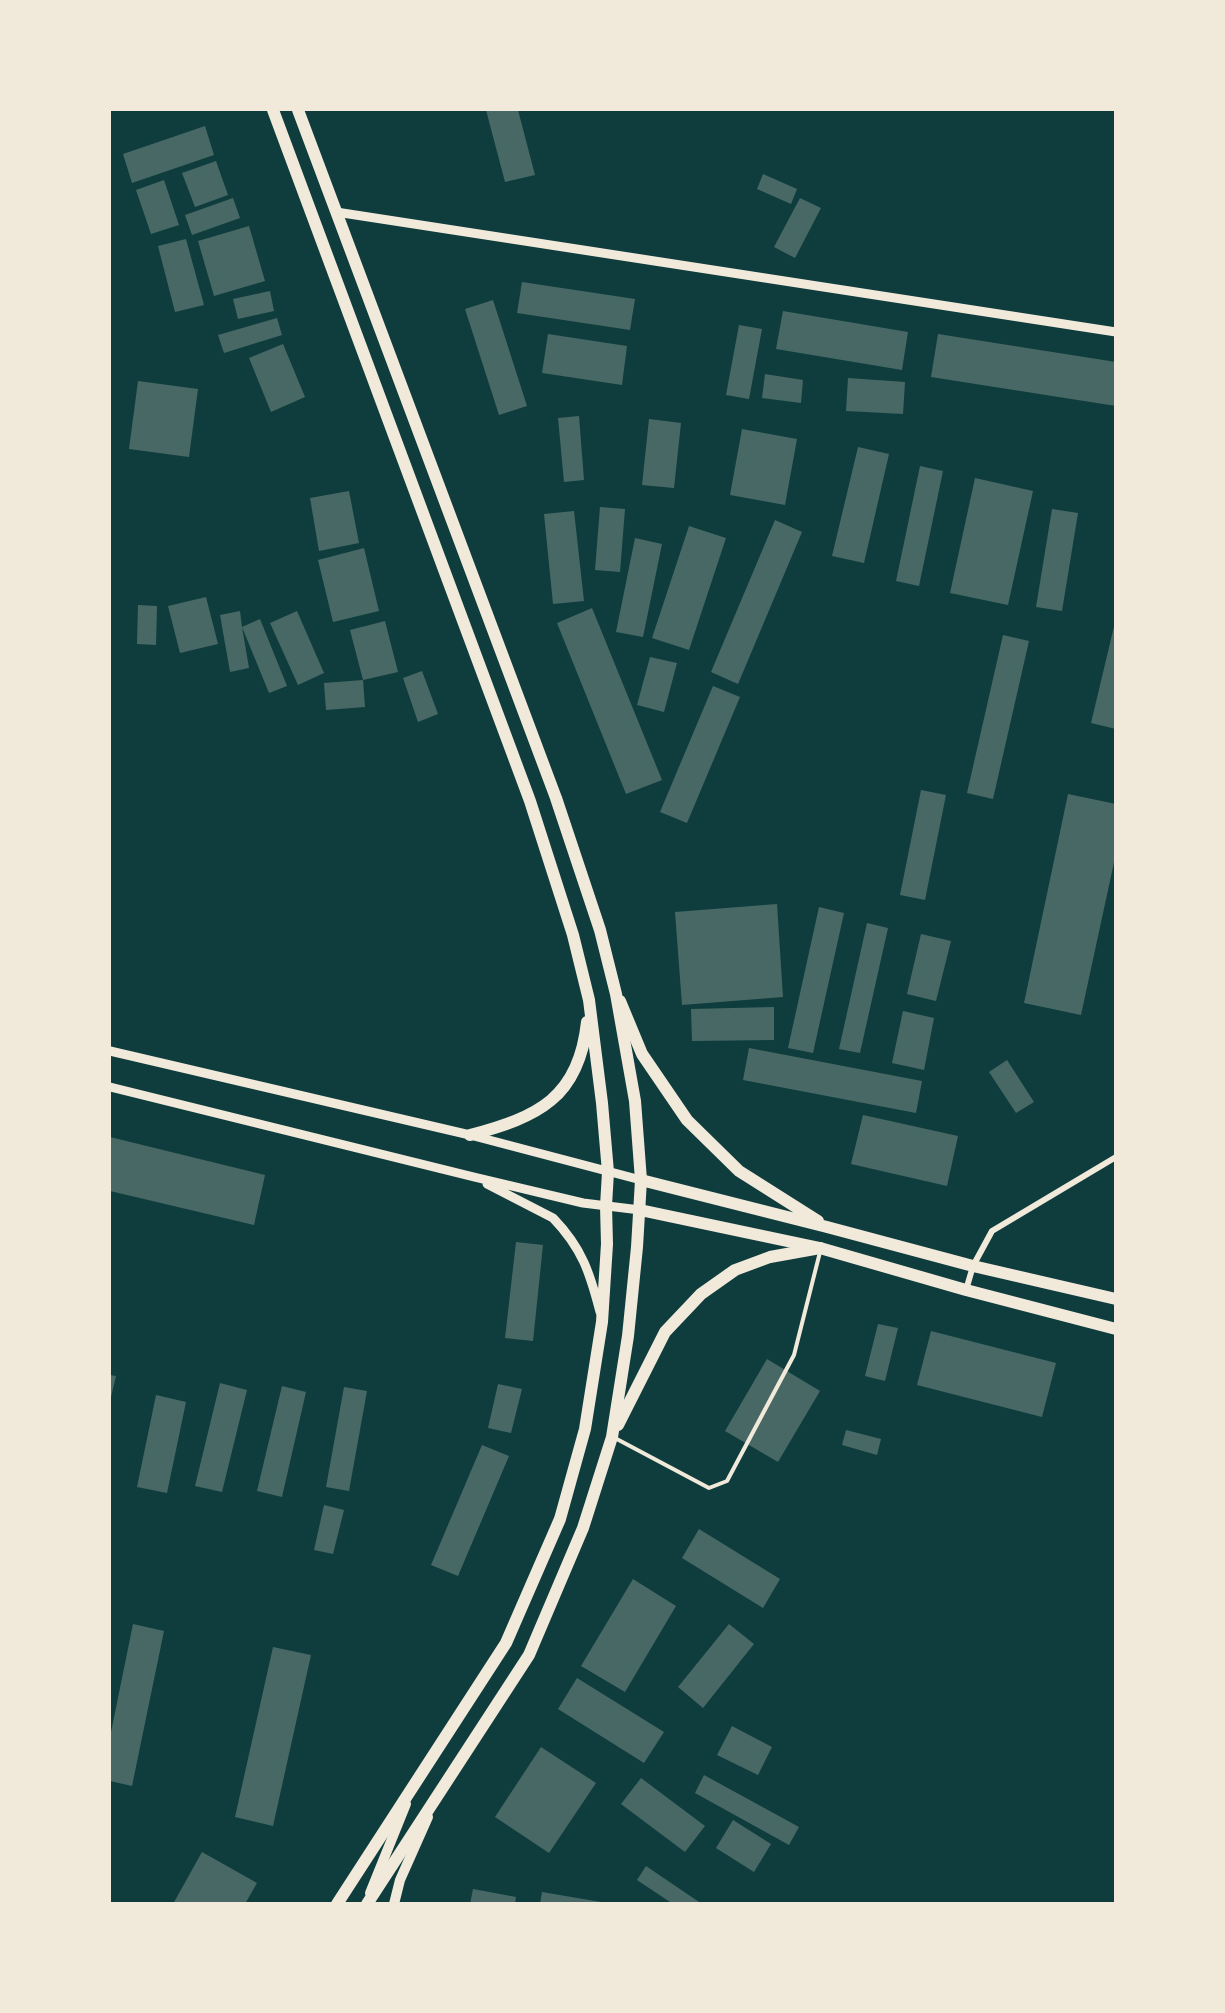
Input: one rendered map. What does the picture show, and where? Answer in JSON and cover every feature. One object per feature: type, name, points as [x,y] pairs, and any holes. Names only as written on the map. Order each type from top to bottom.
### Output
[{"type":"main road","points":[[273,110],[530,801],[573,935],[589,1000],[608,1172],[607,1244],[602,1322],[585,1429],[560,1519],[506,1643],[337,1904]]},
{"type":"main road","points":[[298,110],[556,798],[600,930],[616,994],[635,1101],[641,1180],[628,1336],[612,1437],[583,1528],[529,1655],[366,1904]]},
{"type":"main road","points":[[616,994],[642,1054],[687,1120],[739,1171],[827,1227]]},
{"type":"main road","points":[[470,1135],[507,1125],[539,1110],[556,1097],[575,1071],[584,1044],[589,1000]]},
{"type":"main road","points":[[641,1180],[973,1266],[1116,1299]]},
{"type":"main road","points":[[640,1210],[820,1248],[966,1290],[1116,1329]]},
{"type":"main road","points":[[612,1437],[665,1332],[701,1294],[735,1270],[770,1257],[820,1248]]},
{"type":"main road","points":[[366,1904],[413,1788]]},
{"type":"main road","points":[[394,1904],[400,1880],[438,1794]]},
{"type":"street","points":[[336,212],[1116,332]]},
{"type":"street","points":[[110,1051],[470,1135],[641,1180]]},
{"type":"street","points":[[110,1087],[583,1203],[640,1210]]},
{"type":"street","points":[[966,1290],[973,1266],[992,1231],[1116,1157]]},
{"type":"street","points":[[474,1177],[553,1218],[561,1227],[575,1245],[591,1276],[602,1322]]},
{"type":"lane","points":[[612,1437],[709,1488],[726,1481],[794,1355],[820,1248]]},
{"type":"building","points":[[486,110],[518,110],[535,175],[505,182]]},
{"type":"building","points":[[205,126],[214,155],[132,183],[123,154]]},
{"type":"building","points":[[216,161],[228,195],[195,207],[182,173]]},
{"type":"building","points":[[763,174],[797,189],[791,204],[757,189]]},
{"type":"building","points":[[164,180],[179,225],[151,234],[136,190]]},
{"type":"building","points":[[233,198],[240,218],[192,235],[185,215]]},
{"type":"building","points":[[800,198],[821,208],[795,258],[774,247]]},
{"type":"building","points":[[249,226],[265,281],[214,296],[198,241]]},
{"type":"building","points":[[186,239],[204,305],[175,312],[158,246]]},
{"type":"building","points":[[522,282],[635,299],[630,330],[517,313]]},
{"type":"building","points":[[270,291],[274,311],[238,319],[233,299]]},
{"type":"building","points":[[493,300],[527,406],[499,415],[465,309]]},
{"type":"building","points":[[783,311],[908,332],[902,370],[776,349]]},
{"type":"building","points":[[277,318],[282,335],[224,353],[218,335]]},
{"type":"building","points":[[739,325],[762,329],[749,399],[726,395]]},
{"type":"building","points":[[548,334],[627,346],[622,385],[542,373]]},
{"type":"building","points":[[938,334],[1116,362],[1116,406],[931,377]]},
{"type":"building","points":[[283,344],[305,397],[271,412],[249,358]]},
{"type":"building","points":[[765,374],[803,380],[801,403],[762,398]]},
{"type":"building","points":[[848,378],[905,382],[903,414],[846,411]]},
{"type":"building","points":[[138,381],[198,389],[189,457],[129,449]]},
{"type":"building","points":[[579,416],[584,480],[564,482],[558,418]]},
{"type":"building","points":[[649,419],[681,423],[674,488],[642,485]]},
{"type":"building","points":[[742,429],[797,439],[785,505],[730,495]]},
{"type":"building","points":[[858,447],[889,454],[864,563],[832,556]]},
{"type":"building","points":[[920,466],[943,471],[919,586],[896,581]]},
{"type":"building","points":[[975,478],[1033,491],[1008,605],[950,593]]},
{"type":"building","points":[[349,491],[359,543],[319,551],[310,498]]},
{"type":"building","points":[[600,507],[625,509],[620,572],[595,570]]},
{"type":"building","points":[[1052,509],[1078,513],[1062,611],[1036,607]]},
{"type":"building","points":[[574,511],[584,601],[553,604],[544,514]]},
{"type":"building","points":[[775,520],[802,532],[738,684],[711,672]]},
{"type":"building","points":[[689,526],[726,538],[689,650],[652,638]]},
{"type":"building","points":[[635,538],[662,544],[643,637],[616,632]]},
{"type":"building","points":[[364,548],[379,611],[333,622],[318,560]]},
{"type":"building","points":[[206,597],[218,644],[180,653],[168,606]]},
{"type":"building","points":[[138,605],[157,606],[156,645],[137,644]]},
{"type":"building","points":[[592,608],[662,780],[626,794],[557,623]]},
{"type":"building","points":[[240,611],[249,668],[230,672],[220,615]]},
{"type":"building","points":[[297,611],[324,673],[298,685],[270,623]]},
{"type":"building","points":[[1116,618],[1116,729],[1091,723]]},
{"type":"building","points":[[260,619],[287,686],[269,693],[242,627]]},
{"type":"building","points":[[385,621],[398,672],[363,680],[350,630]]},
{"type":"building","points":[[1003,635],[1029,641],[993,799],[967,793]]},
{"type":"building","points":[[650,657],[677,663],[664,712],[637,705]]},
{"type":"building","points":[[422,671],[438,714],[418,722],[403,678]]},
{"type":"building","points":[[363,680],[365,707],[326,710],[324,683]]},
{"type":"building","points":[[713,686],[740,697],[687,823],[660,812]]},
{"type":"building","points":[[921,790],[946,795],[925,900],[900,895]]},
{"type":"building","points":[[1068,794],[1116,804],[1116,853],[1081,1015],[1024,1003]]},
{"type":"building","points":[[777,904],[783,997],[682,1005],[675,912]]},
{"type":"building","points":[[819,907],[844,913],[813,1053],[788,1048]]},
{"type":"building","points":[[867,923],[888,928],[860,1053],[839,1049]]},
{"type":"building","points":[[921,934],[951,941],[936,1001],[907,994]]},
{"type":"building","points":[[774,1007],[774,1040],[692,1041],[691,1009]]},
{"type":"building","points":[[903,1011],[934,1018],[924,1070],[892,1063]]},
{"type":"building","points":[[749,1048],[922,1081],[916,1113],[743,1080]]},
{"type":"building","points":[[1007,1060],[1034,1102],[1016,1113],[989,1072]]},
{"type":"building","points":[[863,1115],[958,1136],[947,1186],[851,1164]]},
{"type":"building","points":[[110,1137],[265,1175],[254,1225],[110,1191]]},
{"type":"building","points":[[516,1242],[543,1245],[533,1341],[505,1338]]},
{"type":"building","points":[[878,1324],[898,1328],[885,1381],[865,1376]]},
{"type":"building","points":[[931,1331],[1056,1363],[1042,1417],[917,1385]]},
{"type":"building","points":[[767,1359],[820,1391],[778,1462],[725,1431]]},
{"type":"building","points":[[110,1375],[116,1376],[110,1401]]},
{"type":"building","points":[[220,1383],[247,1390],[222,1492],[195,1486]]},
{"type":"building","points":[[498,1384],[522,1389],[511,1433],[488,1428]]},
{"type":"building","points":[[282,1386],[306,1392],[282,1497],[257,1491]]},
{"type":"building","points":[[344,1387],[367,1391],[349,1491],[326,1487]]},
{"type":"building","points":[[156,1395],[186,1402],[167,1493],[137,1487]]},
{"type":"building","points":[[846,1430],[881,1439],[877,1455],[842,1445]]},
{"type":"building","points":[[482,1445],[509,1456],[458,1576],[431,1565]]},
{"type":"building","points":[[324,1505],[344,1510],[333,1554],[314,1550]]},
{"type":"building","points":[[699,1529],[780,1579],[763,1608],[682,1558]]},
{"type":"building","points":[[633,1579],[676,1606],[625,1692],[581,1666]]},
{"type":"building","points":[[133,1624],[164,1631],[132,1786],[110,1781],[110,1737]]},
{"type":"building","points":[[729,1624],[754,1644],[703,1708],[678,1687]]},
{"type":"building","points":[[273,1647],[311,1655],[273,1826],[235,1817]]},
{"type":"building","points":[[577,1678],[664,1732],[644,1763],[558,1709]]},
{"type":"building","points":[[732,1726],[772,1747],[758,1775],[717,1755]]},
{"type":"building","points":[[541,1747],[596,1783],[549,1853],[495,1817]]},
{"type":"building","points":[[704,1775],[799,1827],[789,1845],[695,1793]]},
{"type":"building","points":[[641,1778],[705,1826],[685,1852],[621,1804]]},
{"type":"building","points":[[733,1820],[771,1844],[754,1872],[716,1848]]},
{"type":"building","points":[[202,1852],[257,1883],[245,1904],[173,1904]]},
{"type":"building","points":[[646,1866],[702,1904],[673,1904],[637,1880]]},
{"type":"building","points":[[473,1889],[516,1897],[515,1904],[470,1904]]},
{"type":"building","points":[[542,1892],[601,1902],[601,1904],[540,1904]]}]
